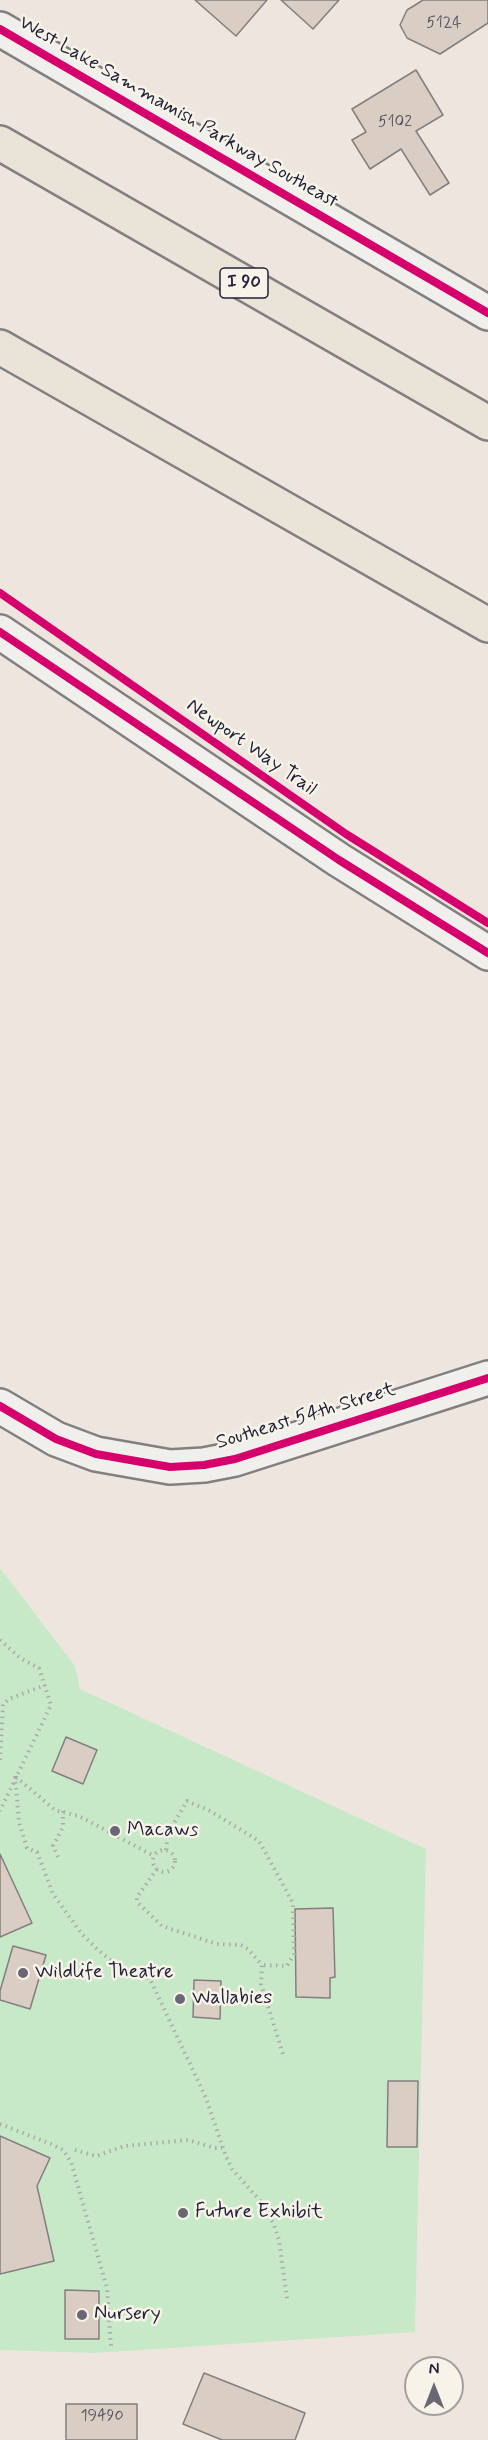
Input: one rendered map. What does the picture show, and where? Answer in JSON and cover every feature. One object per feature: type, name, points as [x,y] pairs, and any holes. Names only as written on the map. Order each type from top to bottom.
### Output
[{"type":"highway","name":"I 90","points":[[0,143],[488,423]]},
{"type":"highway","points":[[0,346],[488,625]]},
{"type":"street","name":"West Lake Sammamish Parkway Southeast","points":[[0,30],[488,313]]},
{"type":"street","points":[[0,632],[339,860],[488,954]]},
{"type":"street","name":"Southeast 54th Street","points":[[0,1406],[56,1439],[96,1454],[170,1467],[204,1465],[235,1459],[488,1378]]},
{"type":"path","points":[[0,1640],[20,1658],[39,1668],[51,1705],[0,1810]]},
{"type":"path","points":[[0,1760],[3,1704],[9,1699],[45,1685]]},
{"type":"path","points":[[15,1776],[55,1810],[79,1816],[154,1856]]},
{"type":"path","points":[[15,1776],[19,1822],[27,1848],[37,1852],[53,1893],[81,1933],[118,1966],[150,1979],[206,2098],[222,2148],[232,2169],[261,2202],[274,2225],[279,2240],[287,2299]]},
{"type":"path","points":[[166,1850],[168,1833],[187,1801],[210,1811],[259,1841],[293,1903],[294,1954],[287,1966],[262,1965]]},
{"type":"path","points":[[58,1857],[53,1846],[63,1827],[63,1811]]},
{"type":"path","points":[[166,1850],[173,1855],[174,1863],[166,1871],[157,1869],[153,1862],[154,1856],[166,1850]]},
{"type":"path","points":[[157,1869],[137,1897],[136,1902],[162,1926],[217,1944],[241,1945],[248,1949],[262,1965],[261,1984],[284,2057]]},
{"type":"path","points":[[0,2124],[63,2150],[71,2162],[107,2288],[111,2347]]},
{"type":"path","points":[[75,2150],[96,2156],[125,2146],[188,2140],[222,2148]]},
{"type":"green space","points":[[0,1568],[75,1666],[80,1689],[426,1849],[415,2332],[95,2353],[0,2350]]},
{"type":"building","points":[[195,0],[267,0],[236,36]]},
{"type":"building","points":[[281,0],[339,0],[313,29]]},
{"type":"building","points":[[423,0],[488,0],[488,23],[440,54],[407,38],[400,25],[407,10]]},
{"type":"building","points":[[416,70],[443,115],[416,131],[449,183],[430,195],[401,149],[370,169],[352,140],[366,132],[352,109]]},
{"type":"building","points":[[66,1737],[97,1750],[83,1784],[52,1771]]},
{"type":"building","points":[[0,1854],[32,1923],[0,1937]]},
{"type":"building","points":[[333,1908],[335,1977],[330,1978],[330,1998],[296,1997],[295,1909]]},
{"type":"building","name":"Wildlife Theatre","points":[[13,1946],[46,1955],[30,2009],[0,2000],[0,1991]]},
{"type":"building","points":[[194,1980],[221,1981],[220,2019],[193,2017]]},
{"type":"building","points":[[388,2081],[418,2081],[417,2147],[387,2147]]},
{"type":"building","points":[[0,2136],[50,2158],[37,2186],[54,2261],[0,2274]]},
{"type":"building","name":"Nursery","points":[[65,2290],[99,2291],[99,2339],[65,2339]]},
{"type":"building","points":[[204,2373],[305,2413],[295,2440],[222,2440],[183,2424]]},
{"type":"building","points":[[66,2404],[137,2404],[137,2440],[66,2440]]},
{"type":"cycle path","points":[[0,29],[488,313]]},
{"type":"cycle path","name":"Newport Way Trail","points":[[0,593],[346,834],[488,923]]},
{"type":"cycle path","points":[[0,632],[339,860],[488,953]]},
{"type":"cycle path","points":[[0,1406],[56,1439],[96,1454],[170,1467],[204,1465],[235,1459],[488,1378]]},
{"type":"place","name":"Macaws","points":[[115,1831]]},
{"type":"place","name":"Wildlife Theatre","points":[[23,1973]]},
{"type":"place","name":"Wallabies","points":[[180,1999]]},
{"type":"place","name":"Future Exhibit","points":[[183,2213]]},
{"type":"place","name":"Nursery","points":[[82,2315]]}]
